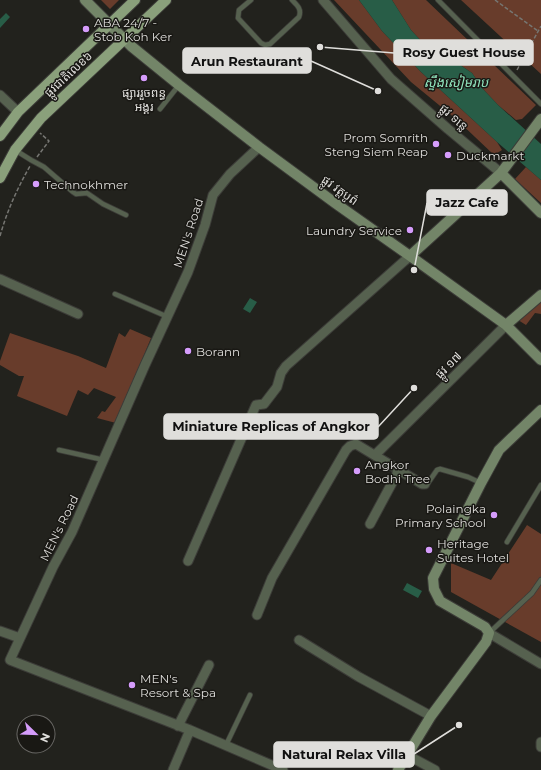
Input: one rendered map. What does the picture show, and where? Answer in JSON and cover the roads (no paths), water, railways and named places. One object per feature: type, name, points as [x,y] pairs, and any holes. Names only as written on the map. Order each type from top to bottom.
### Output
[{"type":"main road","name":"ផ្លូវជាតិលេខ៦","points":[[0,136],[18,112],[135,0]]},
{"type":"main road","name":"ផ្លូវជាតិលេខ៦","points":[[0,178],[15,150],[32,127],[50,108],[166,0]]},
{"type":"street","name":"ផ្លូវ វត្តបូព៌","points":[[85,0],[124,40],[179,85],[335,203],[506,325],[541,360]]},
{"type":"street","name":"ផ្លូវ ទន្លេ","points":[[323,0],[391,79],[501,173],[541,213]]},
{"type":"street","points":[[0,95],[18,112]]},
{"type":"street","points":[[188,561],[256,405],[264,404],[277,387],[281,374],[286,366],[501,173],[539,121]]},
{"type":"street","name":"MEN's Road","points":[[259,147],[230,174],[213,194],[205,225],[188,272],[145,365],[72,532],[53,567],[10,660],[190,730],[283,770]]},
{"type":"street","points":[[0,279],[78,314]]},
{"type":"street","name":"ផ្លូវ ១៧","points":[[375,455],[506,325],[541,295]]},
{"type":"street","points":[[541,410],[499,450],[433,578],[434,589],[440,601],[485,627],[489,633],[541,664]]},
{"type":"street","points":[[256,615],[272,578],[346,450],[350,446],[356,444],[422,484],[425,484]]},
{"type":"street","points":[[370,524],[400,470]]},
{"type":"street","points":[[0,631],[20,638]]},
{"type":"street","points":[[398,770],[431,716],[486,642],[489,633]]},
{"type":"street","points":[[299,640],[359,677],[431,716]]},
{"type":"street","points":[[178,726],[209,665]]},
{"type":"street","points":[[173,770],[190,730]]},
{"type":"street","points":[[541,742],[541,747]]},
{"type":"street","points":[[407,755],[435,770]]},
{"type":"lane","points":[[251,0],[239,10],[238,18],[261,43],[265,45],[270,44],[300,17],[300,8],[292,0]]},
{"type":"lane","points":[[438,0],[541,104]]},
{"type":"lane","points":[[160,109],[179,85]]},
{"type":"lane","points":[[15,150],[44,167],[76,194],[87,193],[103,204],[126,215]]},
{"type":"lane","points":[[115,294],[168,317]]},
{"type":"lane","points":[[59,450],[104,460]]},
{"type":"lane","points":[[425,484],[428,483],[437,470],[440,469],[468,477],[481,483]]},
{"type":"lane","points":[[506,542],[541,485]]},
{"type":"lane","points":[[489,633],[532,593],[541,580]]},
{"type":"lane","points":[[226,745],[250,695]]},
{"type":"water","name":"ស្ទឹងសៀមរាប","points":[[359,0],[392,0],[411,30],[423,43],[450,58],[472,73],[483,89],[498,105],[541,144],[541,180],[421,72],[382,31]]},
{"type":"water","points":[[6,13],[10,17],[0,28],[0,19]]},
{"type":"water","points":[[250,298],[257,302],[250,313],[243,309]]},
{"type":"water","points":[[407,583],[422,591],[418,598],[403,590]]},
{"type":"place","name":"ABA 24/7 - Stob Koh Ker","points":[[86,29]]},
{"type":"place","name":"Rosy Guest House","points":[[320,47]]},
{"type":"place","name":"ផ្សាររួចពន្ធ អង្គរ","points":[[144,78]]},
{"type":"place","name":"Arun Restaurant","points":[[378,91]]},
{"type":"place","name":"Prom Somrith Steng Siem Reap","points":[[436,144]]},
{"type":"place","name":"Duckmarkt","points":[[448,155]]},
{"type":"place","name":"Technokhmer","points":[[36,184]]},
{"type":"place","name":"Laundry Service","points":[[410,230]]},
{"type":"place","name":"Jazz Cafe","points":[[414,270]]},
{"type":"place","name":"Borann","points":[[188,351]]},
{"type":"place","name":"Miniature Replicas of Angkor","points":[[414,388]]},
{"type":"place","name":"Angkor Bodhi Tree","points":[[357,471]]},
{"type":"place","name":"Polaingka Primary School","points":[[494,515]]},
{"type":"place","name":"Heritage Suites Hotel","points":[[429,550]]},
{"type":"place","name":"MEN's Resort & Spa","points":[[132,685]]},
{"type":"place","name":"Natural Relax Villa","points":[[459,725]]}]
